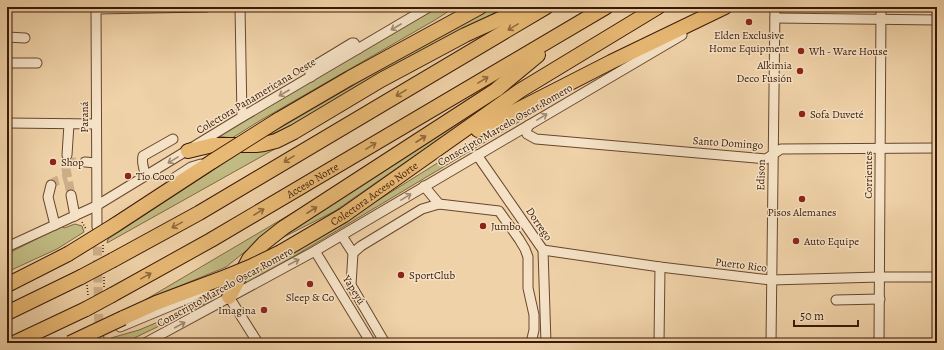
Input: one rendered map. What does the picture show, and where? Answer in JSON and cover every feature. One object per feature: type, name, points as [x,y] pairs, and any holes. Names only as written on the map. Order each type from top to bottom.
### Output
[{"type":"highway","points":[[412,44],[470,7]]},
{"type":"highway","points":[[7,285],[66,255],[278,120],[480,7]]},
{"type":"highway","points":[[188,151],[213,145],[256,145],[276,141],[294,132],[381,80],[465,35],[526,7]]},
{"type":"highway","points":[[7,313],[81,277],[198,213],[546,7]]},
{"type":"highway","name":"Acceso Norte","points":[[14,343],[86,309],[218,236],[606,7]]},
{"type":"highway","points":[[416,164],[493,122],[611,62],[727,7]]},
{"type":"highway","name":"Colectora Acceso Norte","points":[[70,343],[122,322],[156,304],[226,277],[281,252],[344,215],[521,90],[653,10]]},
{"type":"highway","points":[[229,297],[249,259],[264,243],[283,228],[496,90],[573,27]]},
{"type":"highway","points":[[7,278],[66,255]]},
{"type":"street","points":[[96,8],[207,7]]},
{"type":"street","points":[[240,7],[242,117]]},
{"type":"street","name":"Colectora Panamericana Oeste","points":[[7,247],[96,206],[242,117],[429,7]]},
{"type":"street","points":[[653,10],[663,7]]},
{"type":"street","name":"Conscripto Marcelo Oscar Romero","points":[[147,343],[342,236],[727,7]]},
{"type":"street","name":"Edison","points":[[771,343],[775,7]]},
{"type":"street","name":"Corrientes","points":[[879,343],[881,7]]},
{"type":"street","name":"Paraná","points":[[96,8],[97,227]]},
{"type":"street","points":[[775,18],[937,20]]},
{"type":"street","points":[[7,37],[25,38]]},
{"type":"street","points":[[7,63],[37,64]]},
{"type":"street","points":[[7,128],[7,123],[96,124]]},
{"type":"street","points":[[67,155],[69,124]]},
{"type":"street","name":"Santo Domingo","points":[[529,125],[526,131],[527,134],[536,139],[766,158],[781,149],[937,148]]},
{"type":"street","points":[[146,176],[143,167],[143,156],[173,139]]},
{"type":"street","name":"Dorrego","points":[[477,155],[543,250],[546,343]]},
{"type":"street","points":[[85,162],[96,163]]},
{"type":"street","points":[[51,185],[48,197],[55,225]]},
{"type":"street","points":[[424,186],[439,204]]},
{"type":"street","points":[[71,195],[75,216]]},
{"type":"street","points":[[353,253],[361,246],[422,209],[439,204],[499,211],[519,239],[528,257],[528,288],[534,315],[534,330],[531,343]]},
{"type":"street","points":[[342,236],[353,253],[351,285],[385,343]]},
{"type":"street","name":"Puerto Rico","points":[[543,250],[660,267],[771,280],[937,277]]},
{"type":"street","name":"Yapeyú","points":[[316,251],[371,343]]},
{"type":"street","points":[[659,343],[660,267]]},
{"type":"street","points":[[229,297],[258,343]]},
{"type":"street","points":[[836,300],[880,299]]},
{"type":"shaded area","points":[[439,7],[455,7],[232,138],[216,136],[307,82]]},
{"type":"shaded area","points":[[493,7],[505,7],[298,124],[264,137],[406,55]]},
{"type":"shaded area","points":[[592,78],[241,288],[242,277],[324,234],[479,137]]},
{"type":"shaded area","points":[[521,82],[335,211],[272,243]]},
{"type":"shaded area","points":[[282,145],[107,243],[108,239],[244,150]]},
{"type":"shaded area","points":[[328,192],[263,237],[226,267],[145,300]]},
{"type":"shaded area","points":[[75,224],[82,226],[84,232],[57,249],[7,272],[7,254],[62,226],[64,228]]},
{"type":"shaded area","points":[[227,286],[211,301],[126,342],[115,343],[111,338],[139,330],[196,306],[195,301]]},
{"type":"tunnel","points":[[67,155],[66,169],[71,195]]},
{"type":"tunnel","points":[[67,162],[85,162]]},
{"type":"tunnel","points":[[51,185],[56,181],[67,178]]},
{"type":"tunnel","points":[[97,233],[99,334]]},
{"type":"place","name":"Elden Exclusive Home Equipment","points":[[749,22]]},
{"type":"place","name":"Wh - Ware House","points":[[801,51]]},
{"type":"place","name":"Alkimia Deco Fusión","points":[[800,71]]},
{"type":"place","name":"Sofa Duveté","points":[[802,114]]},
{"type":"place","name":"Shop","points":[[53,162]]},
{"type":"place","name":"Tío Coco","points":[[128,176]]},
{"type":"place","name":"Pisos Alemanes","points":[[802,199]]},
{"type":"place","name":"Jumbo","points":[[483,226]]},
{"type":"place","name":"Auto Equipe","points":[[796,241]]},
{"type":"place","name":"SportClub","points":[[401,275]]},
{"type":"place","name":"Sleep & Co","points":[[310,284]]},
{"type":"place","name":"Imagina","points":[[264,310]]}]
